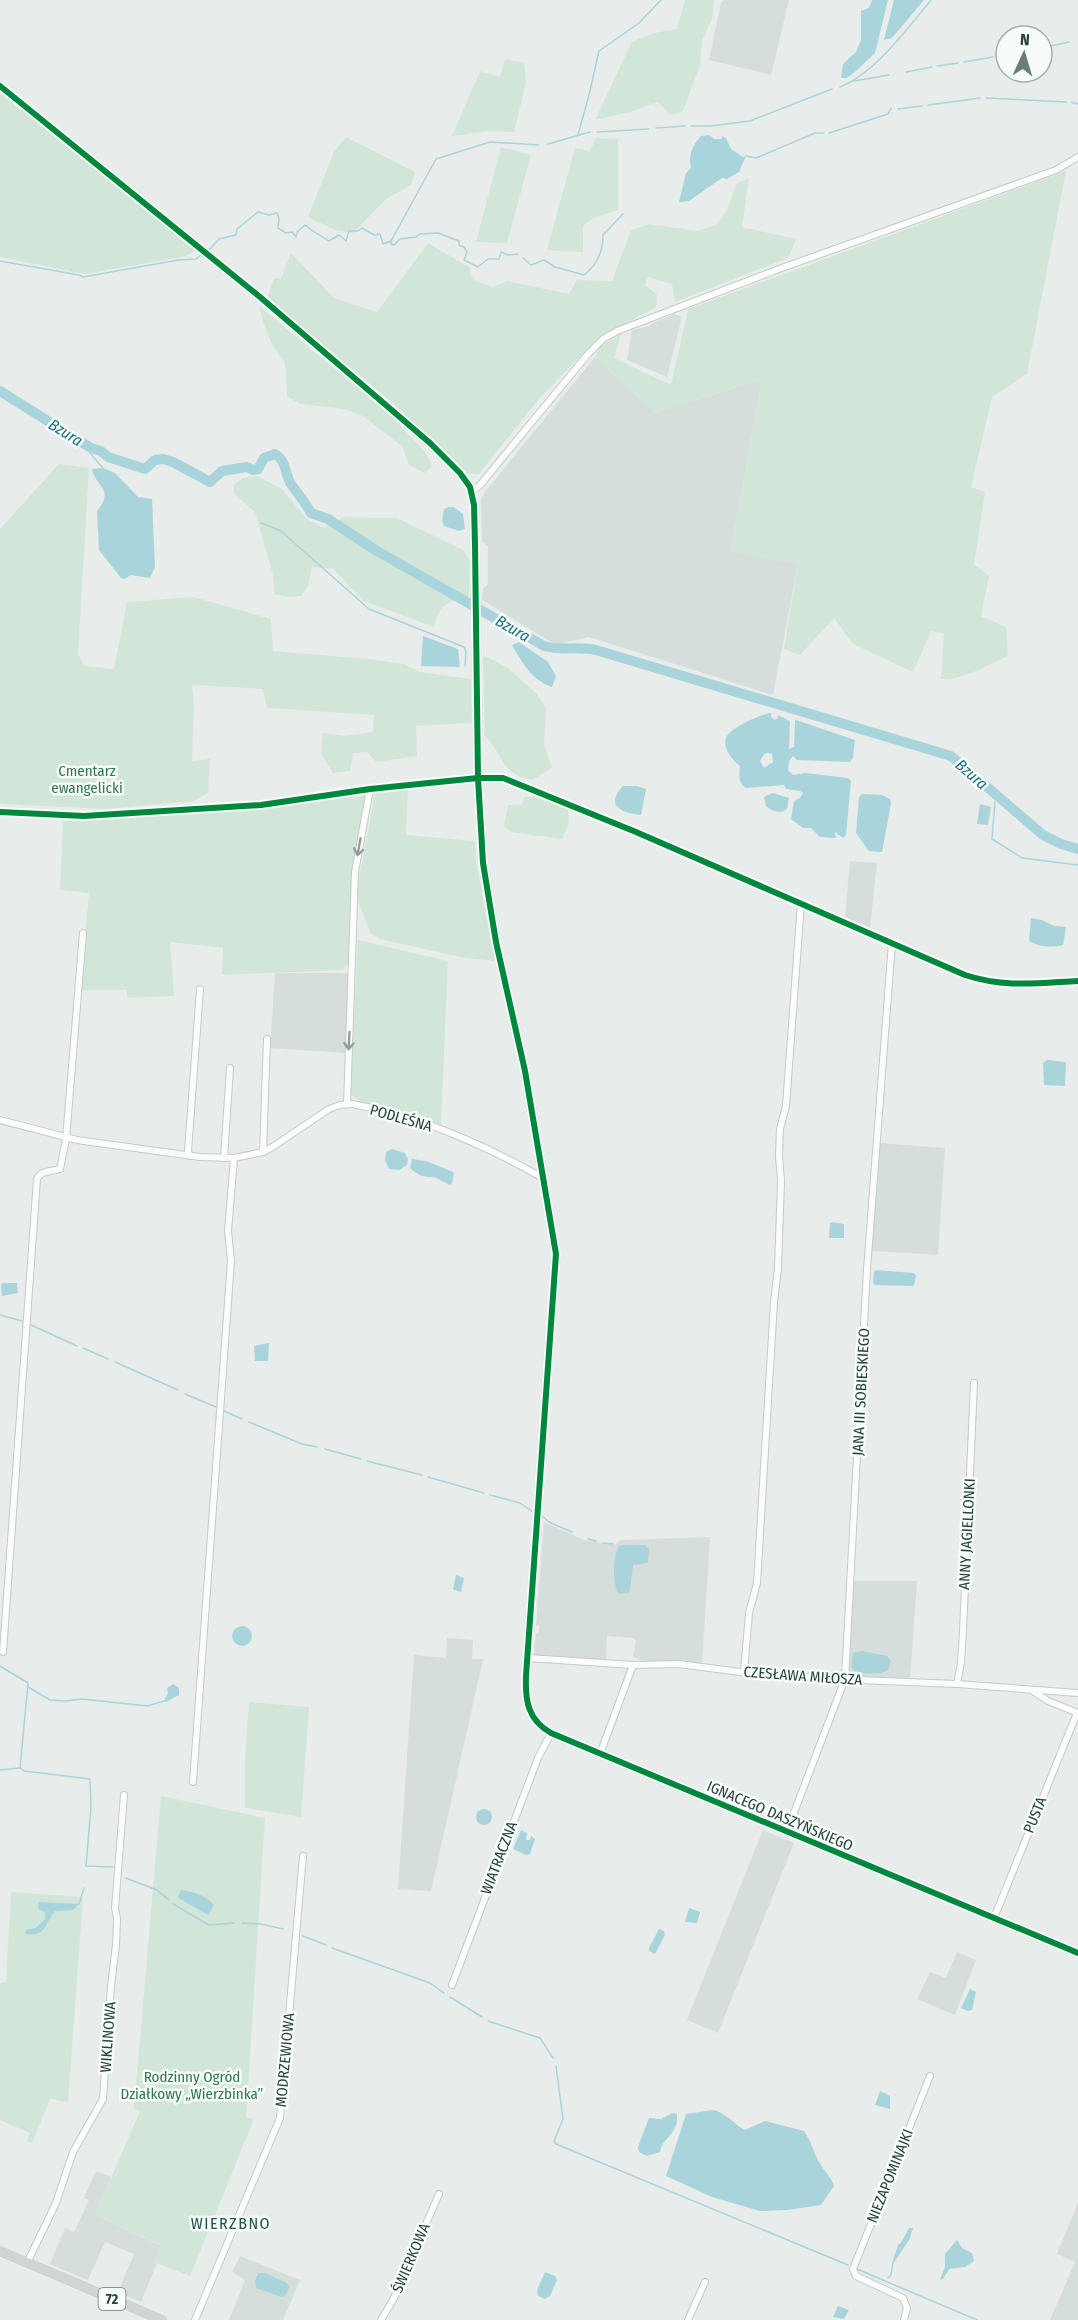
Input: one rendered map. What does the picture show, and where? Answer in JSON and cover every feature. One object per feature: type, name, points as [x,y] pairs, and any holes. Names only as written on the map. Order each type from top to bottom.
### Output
[{"type":"main road","name":"72","points":[[0,2251],[162,2320]]},
{"type":"street","points":[[0,86],[228,271],[413,428],[460,473],[472,492],[588,354],[610,335],[779,269],[1056,170],[1078,157]]},
{"type":"street","name":"IGNACEGO DASZYŃSKIEGO","points":[[472,492],[481,841],[489,905],[525,1071],[541,1177],[554,1234],[556,1265],[528,1658],[527,1705],[534,1720],[550,1733],[1078,1953]]},
{"type":"street","points":[[0,812],[84,816],[261,805],[370,789],[497,777],[514,782],[801,903],[965,975],[996,984],[1078,981]]},
{"type":"street","points":[[0,1120],[66,1139],[190,1156],[234,1158],[263,1152],[329,1109],[347,1104],[355,881],[370,789]]},
{"type":"street","points":[[744,1672],[749,1613],[757,1583],[778,1268],[781,1180],[778,1156],[780,1129],[786,1106],[801,903]]},
{"type":"street","points":[[3,1652],[37,1179],[43,1172],[60,1169],[66,1139],[83,933]]},
{"type":"street","name":"JANA III SOBIESKIEGO","points":[[787,1832],[845,1679],[867,1269],[892,943]]},
{"type":"street","points":[[190,1156],[188,1151],[200,989]]},
{"type":"street","points":[[263,1152],[268,1071],[267,1039]]},
{"type":"street","points":[[224,1158],[230,1068]]},
{"type":"street","name":"PODLEŚNA","points":[[347,1104],[447,1131],[491,1150],[541,1177]]},
{"type":"street","points":[[193,1782],[231,1261],[228,1231],[234,1158]]},
{"type":"street","name":"ANNY JAGIELLONKI","points":[[957,1684],[963,1631],[974,1383]]},
{"type":"street","name":"CZESŁAWA MIŁOSZA","points":[[528,1658],[633,1665],[679,1664],[744,1672],[957,1684],[1078,1694]]},
{"type":"street","points":[[600,1754],[633,1665]]},
{"type":"street","points":[[1033,1691],[1048,1701],[1077,1713]]},
{"type":"street","name":"PUSTA","points":[[994,1918],[1077,1713]]},
{"type":"street","name":"WIATRACZNA","points":[[452,1985],[534,1769],[550,1733]]},
{"type":"street","name":"WIKLINOWA","points":[[27,2262],[56,2203],[74,2152],[103,2099],[116,1945],[115,1908],[124,1795]]},
{"type":"street","name":"MODRZEWIOWA","points":[[195,2320],[280,2118],[303,1856]]},
{"type":"street","name":"NIEZAPOMINAJKI","points":[[904,2320],[907,2308],[903,2298],[856,2276],[853,2271],[930,2076]]},
{"type":"street","name":"ŚWIERKOWA","points":[[381,2320],[393,2300],[439,2194]]},
{"type":"street","points":[[688,2320],[705,2282]]},
{"type":"shaded area","points":[[724,0],[789,0],[771,75],[709,60],[721,3]]},
{"type":"shaded area","points":[[675,314],[682,317],[667,377],[627,360],[632,330],[650,326],[652,323]]},
{"type":"shaded area","points":[[595,357],[655,413],[762,379],[731,551],[798,564],[773,695],[589,637],[559,644],[551,642],[482,600],[483,589],[488,584],[488,547],[482,541],[481,499]]},
{"type":"shaded area","points":[[850,861],[877,863],[870,928],[845,917]]},
{"type":"shaded area","points":[[275,973],[347,973],[350,983],[345,1053],[270,1048]]},
{"type":"shaded area","points":[[880,1143],[945,1148],[938,1255],[872,1251]]},
{"type":"shaded area","points":[[544,1522],[584,1540],[614,1545],[621,1540],[710,1537],[702,1664],[683,1660],[680,1662],[643,1661],[633,1657],[636,1640],[607,1636],[606,1660],[536,1655],[534,1653],[536,1634],[539,1632],[539,1626],[536,1625]]},
{"type":"shaded area","points":[[854,1581],[917,1581],[910,1680],[854,1676],[849,1672]]},
{"type":"shaded area","points":[[447,1638],[473,1640],[472,1659],[483,1659],[431,1891],[398,1889],[414,1655],[446,1658]]},
{"type":"shaded area","points":[[763,1830],[794,1843],[718,2033],[687,2020]]},
{"type":"shaded area","points":[[957,1952],[976,1960],[955,2015],[917,1999],[930,1972],[946,1978]]},
{"type":"shaded area","points":[[96,2171],[111,2177],[95,2215],[162,2246],[141,2302],[118,2292],[134,2254],[105,2242],[88,2280],[50,2264],[65,2228],[74,2232],[89,2200],[84,2198]]},
{"type":"shaded area","points":[[1078,2203],[1078,2320],[1050,2320],[1075,2262],[1057,2254]]},
{"type":"shaded area","points":[[240,2256],[300,2280],[283,2320],[229,2320],[245,2280],[232,2272]]},
{"type":"green space","points":[[685,0],[714,0],[712,19],[702,40],[700,65],[683,111],[670,115],[658,102],[630,112],[595,120],[632,42],[654,33],[677,29]]},
{"type":"green space","points":[[505,59],[524,63],[526,83],[514,132],[489,131],[452,136],[480,71],[500,77]]},
{"type":"green space","points":[[0,93],[196,250],[186,256],[85,274],[0,257]]},
{"type":"green space","points":[[346,137],[415,172],[411,185],[386,199],[353,233],[335,230],[308,217],[334,152]]},
{"type":"green space","points":[[596,138],[618,139],[618,210],[593,218],[583,226],[583,252],[547,250],[575,148],[590,151]]},
{"type":"green space","points":[[501,147],[531,155],[507,243],[476,242]]},
{"type":"green space","points":[[1066,171],[1027,374],[992,397],[971,487],[985,492],[974,564],[989,576],[981,616],[1006,627],[1008,656],[967,675],[941,679],[944,633],[931,631],[913,672],[853,644],[834,618],[800,655],[784,649],[798,564],[731,552],[762,379],[655,413],[595,357],[600,347],[621,334],[614,358],[671,385],[688,309]]},
{"type":"green space","points":[[749,178],[742,227],[796,239],[788,258],[675,302],[672,284],[648,277],[645,285],[657,295],[656,307],[602,334],[538,400],[479,474],[466,474],[395,405],[267,298],[274,278],[281,279],[291,253],[334,298],[377,312],[428,243],[469,267],[473,280],[493,287],[507,281],[569,294],[577,280],[612,281],[631,230],[649,224],[699,231],[717,224],[726,212],[737,183]]},
{"type":"green space","points":[[259,306],[390,415],[427,454],[432,466],[425,473],[409,465],[402,446],[363,416],[344,409],[300,404],[287,396],[285,362],[268,336]]},
{"type":"green space","name":"Cmentarz ewangelicki","points":[[59,464],[89,468],[78,654],[84,666],[114,669],[127,602],[194,597],[271,619],[273,651],[369,659],[404,664],[420,672],[471,679],[472,723],[416,726],[417,756],[376,762],[367,752],[353,753],[350,771],[333,773],[321,754],[323,733],[345,736],[373,732],[374,715],[267,708],[263,689],[192,685],[194,706],[192,761],[210,759],[208,793],[194,801],[107,809],[0,804],[0,529]]},
{"type":"green space","points":[[257,476],[282,489],[307,519],[324,528],[344,517],[397,518],[463,550],[470,561],[469,597],[445,605],[434,627],[364,601],[333,569],[312,567],[308,585],[302,596],[288,597],[275,594],[273,575],[255,512],[234,494],[234,485],[242,478]]},
{"type":"green space","points":[[483,655],[507,667],[537,694],[546,709],[544,744],[552,768],[532,780],[513,773],[485,736]]},
{"type":"green space","points":[[408,789],[406,835],[475,841],[476,862],[495,961],[460,957],[380,939],[371,934],[358,901],[357,890],[375,793]]},
{"type":"green space","points":[[366,795],[352,872],[348,963],[343,970],[222,975],[223,948],[170,942],[174,996],[127,998],[127,990],[80,990],[89,893],[60,890],[63,821],[315,802]]},
{"type":"green space","points":[[536,796],[568,808],[569,823],[562,839],[511,832],[504,826],[508,805],[522,805],[524,797]]},
{"type":"green space","points":[[358,940],[448,961],[441,1124],[360,1102],[350,1093]]},
{"type":"green space","points":[[249,1702],[309,1707],[301,1817],[245,1808]]},
{"type":"green space","name":"Rodzinny Ogród Działkowy „Wierzbinka”","points":[[161,1796],[265,1818],[246,2118],[254,2119],[190,2276],[154,2262],[161,2245],[95,2215],[140,2111],[134,2108]]},
{"type":"green space","points":[[11,1892],[83,1897],[68,2102],[50,2099],[32,2143],[27,2141],[30,2133],[0,2120],[0,1983],[6,1982]]},
{"type":"water","points":[[872,0],[888,0],[875,53],[847,78],[841,78],[843,64],[856,52],[861,40],[861,11],[869,8]]},
{"type":"water","points":[[894,0],[924,0],[892,38],[884,40]]},
{"type":"water","points":[[709,135],[714,139],[722,139],[722,136],[726,138],[731,149],[743,157],[746,156],[739,172],[727,179],[722,178],[689,201],[679,202],[686,173],[691,168],[690,155],[693,147],[701,136]]},
{"type":"water","points":[[103,468],[115,473],[138,497],[152,499],[155,567],[150,578],[131,575],[124,579],[121,578],[99,550],[97,511],[105,497],[92,469]]},
{"type":"water","points":[[454,507],[463,514],[465,529],[459,531],[444,526],[442,521],[444,509]]},
{"type":"water","points":[[423,636],[458,649],[460,667],[421,666]]},
{"type":"water","points":[[519,642],[548,662],[556,676],[552,687],[533,676],[524,665],[512,645]]},
{"type":"water","points":[[771,713],[771,717],[775,720],[778,715],[790,721],[789,749],[794,747],[796,720],[855,740],[853,758],[850,762],[797,760],[793,756],[789,761],[788,770],[793,775],[805,773],[848,778],[851,781],[846,835],[843,838],[835,832],[836,838],[820,837],[811,828],[803,828],[791,819],[794,801],[803,793],[800,791],[786,789],[784,785],[746,788],[740,781],[740,766],[731,758],[727,750],[726,738],[739,726]],"holes":[[[764,754],[772,754],[773,762],[764,768],[760,761]]]},
{"type":"water","points":[[623,786],[637,786],[646,789],[641,815],[622,810],[615,803]]},
{"type":"water","points":[[773,793],[789,798],[787,809],[776,812],[766,806],[764,797]]},
{"type":"water","points":[[862,794],[882,795],[890,799],[882,852],[869,851],[856,833],[859,797]]},
{"type":"water","points":[[980,804],[991,807],[988,825],[977,824]]},
{"type":"water","points":[[1031,918],[1054,926],[1066,927],[1063,945],[1037,945],[1029,941]]},
{"type":"water","points":[[1047,1060],[1066,1062],[1065,1086],[1044,1085],[1043,1063]]},
{"type":"water","points":[[392,1149],[405,1153],[408,1159],[407,1165],[399,1170],[389,1169],[385,1160],[386,1152]]},
{"type":"water","points":[[412,1159],[426,1161],[453,1172],[452,1183],[450,1185],[434,1177],[415,1172],[410,1168]]},
{"type":"water","points":[[832,1222],[844,1224],[844,1238],[829,1238]]},
{"type":"water","points":[[876,1270],[913,1273],[916,1275],[915,1282],[913,1286],[875,1285],[873,1283]]},
{"type":"water","points":[[17,1283],[18,1293],[2,1296],[1,1285]]},
{"type":"water","points":[[269,1343],[268,1361],[255,1361],[254,1346]]},
{"type":"water","points":[[645,1545],[649,1549],[648,1563],[633,1565],[629,1593],[620,1594],[616,1587],[614,1562],[619,1546]]},
{"type":"water","points":[[456,1575],[464,1578],[461,1592],[453,1589]]},
{"type":"water","points":[[242,1626],[249,1629],[252,1636],[249,1643],[242,1646],[235,1643],[232,1636],[235,1629]]},
{"type":"water","points":[[862,1651],[887,1656],[891,1661],[888,1670],[870,1674],[853,1670],[851,1667],[853,1653]]},
{"type":"water","points":[[173,1684],[179,1688],[179,1695],[166,1702],[164,1701],[168,1693],[167,1688]]},
{"type":"water","points":[[481,1809],[487,1809],[492,1817],[490,1823],[481,1825],[476,1820],[476,1814]]},
{"type":"water","points":[[521,1830],[527,1833],[526,1840],[530,1840],[531,1836],[535,1839],[530,1854],[526,1855],[513,1849]]},
{"type":"water","points":[[181,1890],[199,1894],[211,1902],[214,1905],[208,1915],[180,1899],[178,1896]]},
{"type":"water","points":[[39,1902],[79,1904],[73,1910],[55,1911],[42,1931],[26,1934],[26,1930],[36,1928],[45,1919],[45,1912],[38,1909]]},
{"type":"water","points":[[689,1908],[700,1912],[697,1923],[685,1922]]},
{"type":"water","points":[[659,1929],[664,1931],[665,1935],[655,1954],[649,1951],[649,1948]]},
{"type":"water","points":[[970,1989],[976,1992],[972,2010],[968,2011],[961,2008]]},
{"type":"water","points":[[880,2091],[890,2096],[890,2109],[875,2105]]},
{"type":"water","points":[[713,2110],[722,2113],[745,2130],[765,2121],[804,2131],[834,2186],[821,2205],[760,2211],[712,2197],[666,2176],[686,2114]]},
{"type":"water","points":[[672,2113],[677,2114],[677,2124],[662,2145],[660,2152],[647,2156],[639,2152],[638,2147],[649,2118],[661,2119]]},
{"type":"water","points":[[909,2228],[913,2228],[909,2240],[893,2264],[898,2245]]},
{"type":"water","points":[[957,2240],[962,2248],[972,2253],[974,2261],[965,2267],[949,2269],[940,2280],[945,2267],[945,2254]]},
{"type":"water","points":[[545,2272],[555,2276],[557,2280],[550,2296],[545,2299],[538,2296],[537,2290]]},
{"type":"water","points":[[258,2273],[265,2273],[287,2283],[289,2287],[286,2295],[282,2297],[256,2288],[255,2281]]},
{"type":"water","points":[[838,2306],[849,2310],[844,2319],[833,2317]]},
{"type":"waterway","points":[[578,135],[599,51],[639,23],[661,0]]},
{"type":"waterway","points":[[840,87],[866,72],[878,61],[931,0]]},
{"type":"waterway","points":[[1054,45],[1069,42]]},
{"type":"waterway","points":[[964,62],[993,57]]},
{"type":"waterway","points":[[937,66],[958,63]]},
{"type":"waterway","points":[[906,72],[932,67]]},
{"type":"waterway","points":[[854,81],[889,75]]},
{"type":"waterway","points":[[691,126],[750,121],[832,89]]},
{"type":"waterway","points":[[928,105],[980,98]]},
{"type":"waterway","points":[[986,98],[1066,102]]},
{"type":"waterway","points":[[1071,102],[1078,104]]},
{"type":"waterway","points":[[898,109],[922,106]]},
{"type":"waterway","points":[[829,133],[888,114],[891,108]]},
{"type":"waterway","points":[[656,128],[685,126]]},
{"type":"waterway","points":[[597,132],[649,129]]},
{"type":"waterway","points":[[548,144],[590,132]]},
{"type":"waterway","points":[[746,156],[756,158],[815,133],[824,133]]},
{"type":"waterway","points":[[391,241],[436,159],[490,142],[539,145]]},
{"type":"waterway","points":[[209,250],[219,239],[236,235],[237,229],[258,212],[269,215],[277,213],[278,228],[286,233],[292,232],[296,237],[297,232],[305,225],[329,241],[339,235],[346,241],[349,231],[358,231],[362,228],[374,235],[380,234],[383,244],[391,241],[394,245],[400,239],[416,237],[420,234],[438,233],[459,241],[459,245],[467,252],[464,260],[478,267],[488,259],[499,259],[501,252],[508,255],[518,254]]},
{"type":"waterway","points":[[523,258],[531,265],[544,260],[555,267],[584,275],[598,257],[603,235],[623,214]]},
{"type":"waterway","points":[[0,261],[83,277],[178,260],[196,259],[201,255]]},
{"type":"waterway","name":"Bzura","points":[[0,391],[91,448],[101,451],[108,457],[145,469],[155,460],[163,459],[210,482],[222,471],[247,467],[253,470],[258,469],[264,458],[275,454],[282,460],[291,484],[311,513],[328,519],[377,551],[544,646],[596,650],[951,756],[1043,835],[1078,849]]},
{"type":"waterway","points":[[91,448],[90,453],[103,468]]},
{"type":"waterway","points":[[261,523],[281,531],[369,609],[464,647],[465,666]]},
{"type":"waterway","points":[[995,802],[992,839],[1022,858],[1078,865]]},
{"type":"waterway","points":[[0,1315],[22,1321]]},
{"type":"waterway","points":[[29,1324],[77,1346]]},
{"type":"waterway","points":[[83,1348],[108,1359]]},
{"type":"waterway","points":[[115,1362],[178,1390]]},
{"type":"waterway","points":[[185,1394],[216,1407]]},
{"type":"waterway","points":[[224,1411],[242,1419]]},
{"type":"waterway","points":[[249,1422],[302,1444],[317,1447]]},
{"type":"waterway","points":[[325,1449],[361,1459]]},
{"type":"waterway","points":[[367,1461],[422,1475]]},
{"type":"waterway","points":[[428,1477],[484,1493]]},
{"type":"waterway","points":[[490,1495],[520,1503],[533,1512]]},
{"type":"waterway","points":[[542,1516],[549,1522],[572,1532]]},
{"type":"waterway","points":[[588,1539],[596,1541]]},
{"type":"waterway","points":[[603,1543],[613,1544]]},
{"type":"waterway","points":[[0,1666],[28,1683],[20,1768],[0,1770]]},
{"type":"waterway","points":[[28,1687],[50,1700],[82,1699],[147,1706],[164,1701]]},
{"type":"waterway","points":[[20,1768],[24,1771],[90,1779],[91,1807],[86,1866],[113,1867]]},
{"type":"waterway","points":[[126,1878],[157,1890],[169,1900]]},
{"type":"waterway","points":[[79,1904],[84,1888]]},
{"type":"waterway","points":[[173,1904],[209,1925],[234,1923]]},
{"type":"waterway","points":[[242,1923],[283,1929]]},
{"type":"waterway","points":[[303,1936],[326,1945]]},
{"type":"waterway","points":[[332,1948],[430,1983],[444,1993]]},
{"type":"waterway","points":[[450,1997],[482,2017]]},
{"type":"waterway","points":[[488,2021],[540,2038],[553,2058]]},
{"type":"waterway","points":[[556,2066],[563,2119],[554,2141],[556,2144],[848,2265]]},
{"type":"waterway","points":[[888,2278],[891,2275],[893,2262]]},
{"type":"waterway","points":[[857,2269],[977,2320]]},
{"type":"cycle path","points":[[0,86],[260,297],[430,443],[460,473],[470,487],[474,505],[478,778],[483,863],[496,942],[525,1071],[556,1254],[526,1676],[527,1702],[533,1716],[543,1728],[551,1733],[1078,1953]]},
{"type":"cycle path","points":[[0,812],[84,816],[261,805],[370,789],[478,778],[503,778],[636,832],[965,975],[1007,983],[1078,981]]},
{"type":"district","name":"WIERZBNO","points":[[231,2223]]}]
